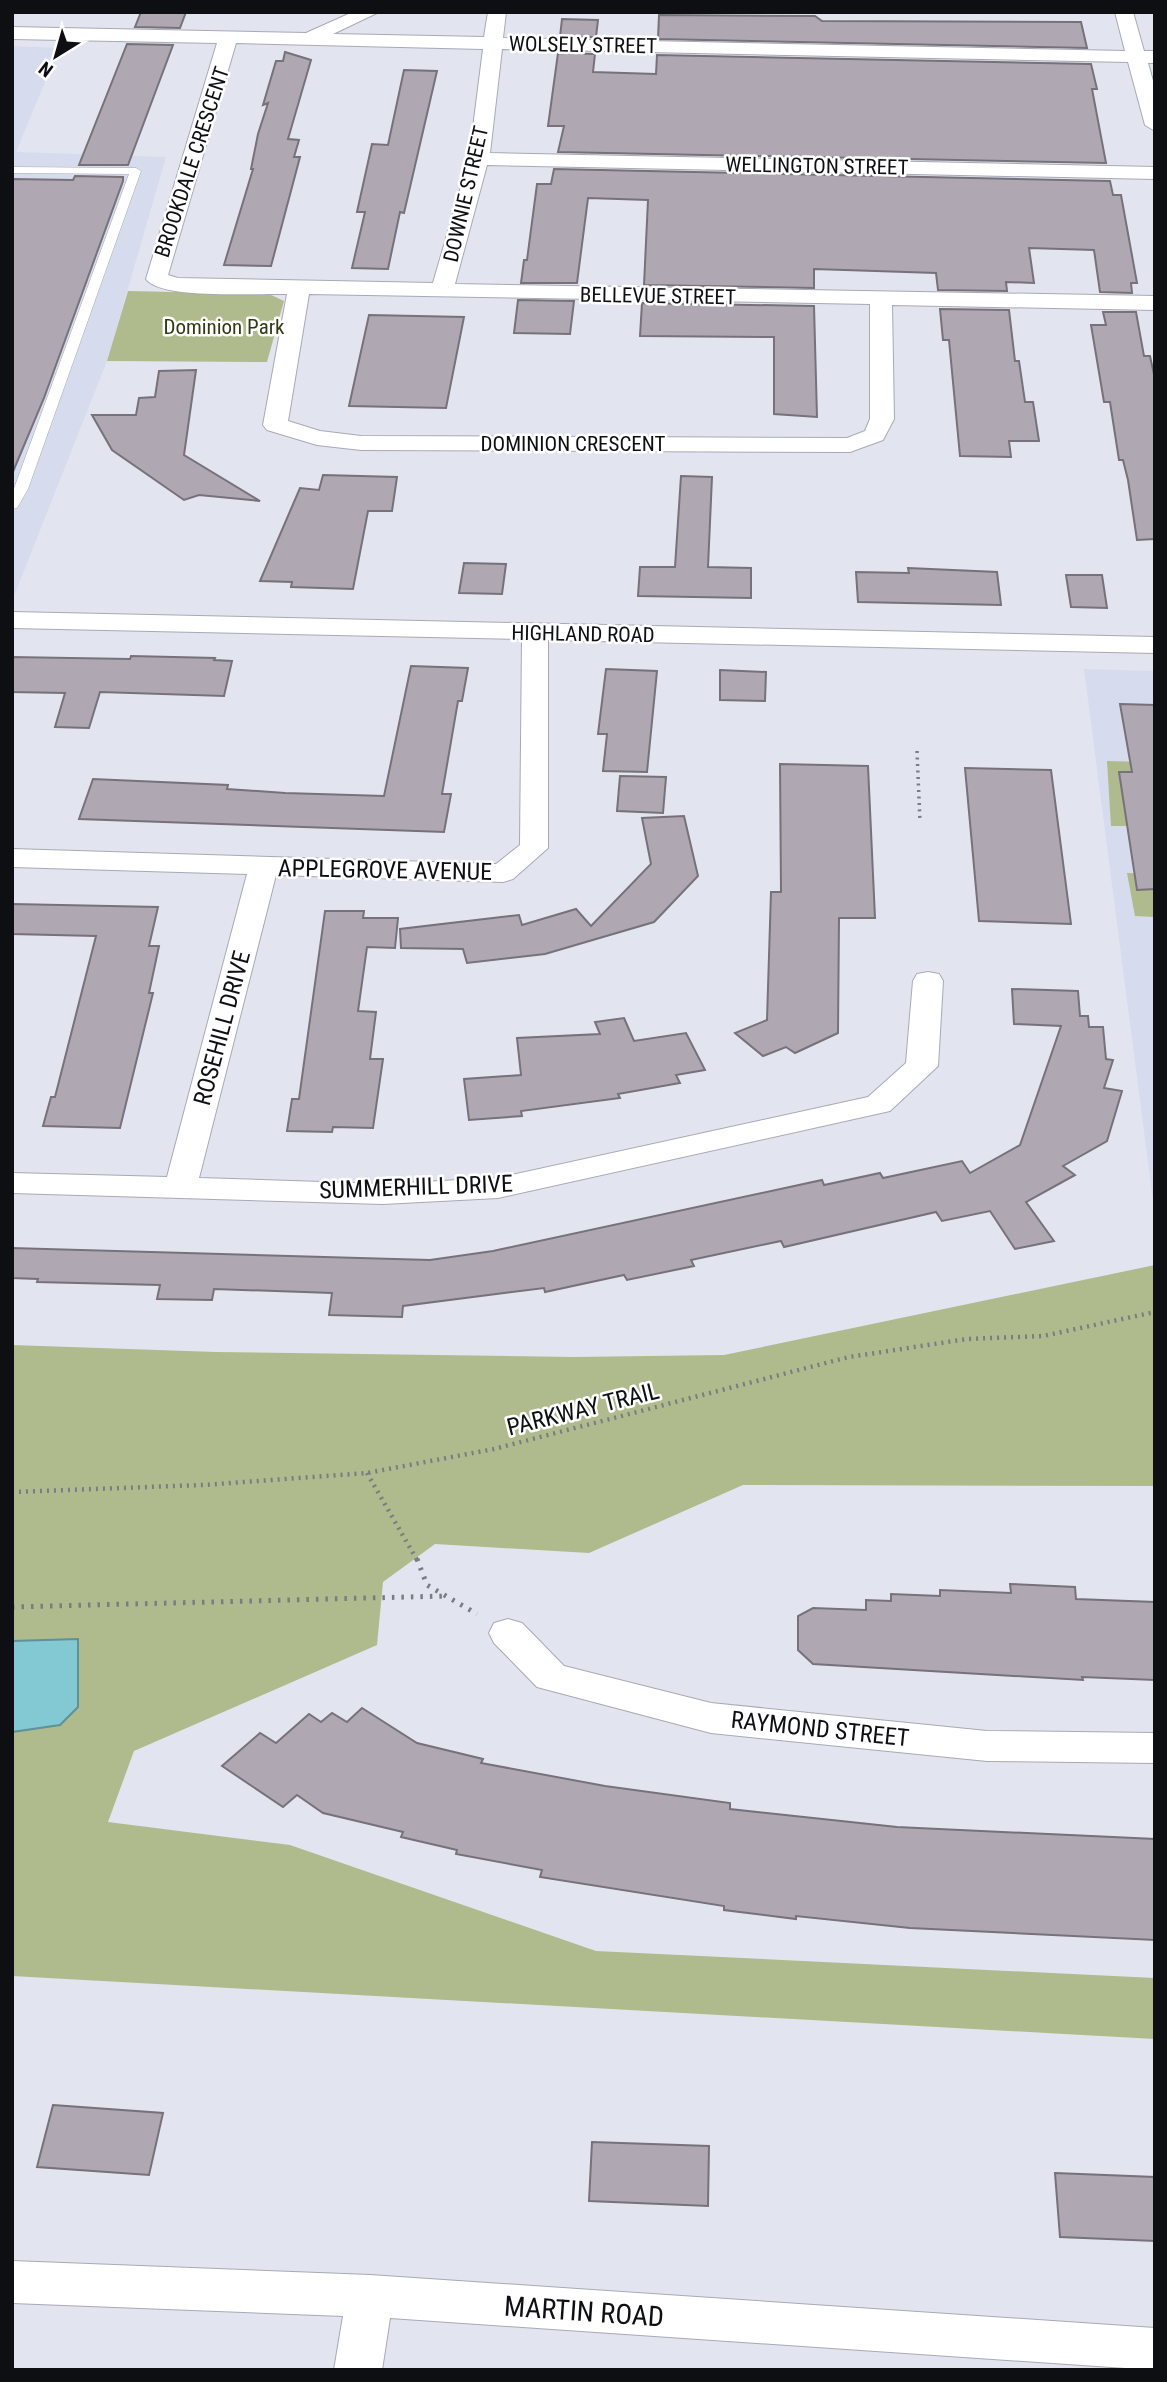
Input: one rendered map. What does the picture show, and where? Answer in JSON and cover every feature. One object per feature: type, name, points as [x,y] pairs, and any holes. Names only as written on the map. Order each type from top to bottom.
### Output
[{"type":"street","points":[[12,20],[32,12]]},
{"type":"street","points":[[301,41],[370,12]]},
{"type":"street","name":"DOWNIE STREET","points":[[442,291],[479,159],[497,12]]},
{"type":"street","points":[[1124,12],[1155,125]]},
{"type":"street","name":"WOLSELY STREET","points":[[12,33],[1155,57]]},
{"type":"street","name":"BROOKDALE CRESCENT","points":[[161,282],[157,279],[157,271],[228,39]]},
{"type":"street","name":"WELLINGTON STREET","points":[[479,159],[1155,173]]},
{"type":"street","name":"BELLEVUE STREET","points":[[161,282],[299,288],[1155,303]]},
{"type":"street","name":"DOMINION CRESCENT","points":[[299,288],[275,425],[317,438],[361,443],[850,445],[875,435],[882,419],[881,300]]},
{"type":"street","name":"HIGHLAND ROAD","points":[[12,620],[1155,645]]},
{"type":"street","name":"APPLEGROVE AVENUE","points":[[12,858],[264,868],[503,873],[534,848],[535,633]]},
{"type":"street","name":"ROSEHILL DRIVE","points":[[180,1189],[264,868]]},
{"type":"street","name":"SUMMERHILL DRIVE","points":[[12,1183],[383,1194],[498,1188],[879,1104],[922,1066],[928,981]]},
{"type":"street","name":"RAYMOND STREET","points":[[508,1633],[551,1677],[711,1718],[987,1746],[1155,1748]]},
{"type":"street","name":"MARTIN ROAD","points":[[12,2282],[370,2296],[1155,2349]]},
{"type":"street","points":[[358,2370],[370,2296]]},
{"type":"lane","points":[[12,170],[136,172],[22,489],[12,505]]},
{"type":"path","points":[[917,751],[920,822]]},
{"type":"path","name":"PARKWAY TRAIL","points":[[12,1492],[203,1485],[367,1473],[494,1449],[849,1357],[967,1339],[1043,1336],[1155,1312]]},
{"type":"path","points":[[367,1473],[416,1558],[427,1584],[508,1633]]},
{"type":"path","points":[[12,1607],[447,1596]]},
{"type":"shaded area","points":[[12,46],[59,48],[16,152],[166,157],[107,361],[12,601]]},
{"type":"shaded area","points":[[1084,669],[1155,671],[1155,1216]]},
{"type":"green space","name":"Dominion Park","points":[[128,291],[269,294],[284,301],[267,362],[107,361]]},
{"type":"green space","points":[[1107,761],[1142,762],[1155,826],[1111,826]]},
{"type":"green space","points":[[1127,873],[1155,874],[1155,917],[1135,916]]},
{"type":"green space","points":[[1155,1265],[1155,1486],[743,1485],[589,1553],[435,1544],[383,1582],[377,1645],[134,1751],[108,1822],[290,1845],[596,1951],[1155,1978],[1155,2039],[12,1976],[12,1732],[60,1725],[78,1639],[12,1641],[12,1345],[216,1352],[573,1357],[724,1355]]},
{"type":"water","points":[[78,1639],[78,1707],[60,1725],[12,1732],[12,1641]]},
{"type":"building","points":[[141,12],[186,12],[180,28],[135,27]]},
{"type":"building","points":[[659,15],[815,16],[822,21],[1081,22],[1087,48],[658,39]]},
{"type":"building","points":[[562,19],[598,20],[596,37],[560,37]]},
{"type":"building","points":[[127,44],[173,45],[128,165],[79,165]]},
{"type":"building","points":[[285,52],[311,60],[288,139],[299,140],[294,157],[300,157],[271,266],[224,265],[253,169],[258,134],[268,103],[263,105],[276,61],[283,61]]},
{"type":"building","points":[[558,53],[595,54],[593,72],[656,74],[657,55],[1091,64],[1097,89],[1092,89],[1106,163],[558,152],[564,126],[548,126]]},
{"type":"building","points":[[404,70],[437,71],[404,213],[400,212],[388,269],[352,268],[365,212],[357,212],[372,144],[388,145]]},
{"type":"building","points":[[554,169],[1110,181],[1113,195],[1121,195],[1137,283],[1131,283],[1132,293],[1100,292],[1094,250],[1029,248],[1034,283],[1006,282],[1007,291],[938,290],[936,273],[814,269],[814,288],[644,285],[648,200],[588,198],[577,283],[521,283],[524,260],[527,260],[537,184],[551,184]]},
{"type":"building","points":[[75,176],[123,177],[123,181],[44,398],[12,474],[12,179],[73,180]]},
{"type":"building","points":[[518,300],[574,301],[570,334],[514,333]]},
{"type":"building","points":[[642,303],[814,306],[817,417],[774,414],[774,337],[640,336]]},
{"type":"building","points":[[940,309],[1009,310],[1015,361],[1019,361],[1025,402],[1033,402],[1039,441],[1009,441],[1011,457],[960,456],[949,340],[943,340]]},
{"type":"building","points":[[1103,312],[1136,312],[1144,356],[1150,356],[1155,379],[1155,539],[1137,540],[1128,480],[1123,460],[1119,460],[1110,402],[1104,402],[1091,325],[1106,325]]},
{"type":"building","points":[[369,315],[464,317],[446,408],[349,406]]},
{"type":"building","points":[[196,370],[184,455],[260,501],[199,495],[184,500],[112,450],[92,415],[136,415],[139,398],[155,397],[159,371]]},
{"type":"building","points":[[323,475],[397,477],[392,511],[368,511],[353,589],[291,587],[292,582],[260,581],[300,488],[319,490]]},
{"type":"building","points":[[681,476],[712,477],[708,567],[751,568],[751,598],[638,596],[640,567],[675,567]]},
{"type":"building","points":[[464,563],[506,564],[502,594],[459,593]]},
{"type":"building","points":[[908,568],[997,572],[1001,605],[858,602],[856,572],[909,573]]},
{"type":"building","points":[[1066,575],[1102,575],[1107,608],[1071,607]]},
{"type":"building","points":[[131,656],[215,658],[214,660],[232,661],[224,696],[100,692],[89,728],[55,727],[65,693],[12,692],[12,657],[130,659]]},
{"type":"building","points":[[411,666],[468,668],[462,701],[458,701],[442,794],[451,794],[444,832],[79,819],[93,779],[228,785],[227,789],[285,793],[384,796]]},
{"type":"building","points":[[606,669],[657,671],[647,772],[603,771],[607,734],[598,734]]},
{"type":"building","points":[[720,670],[766,672],[765,701],[720,700]]},
{"type":"building","points":[[1120,704],[1155,705],[1155,889],[1137,890],[1119,772],[1132,772]]},
{"type":"building","points":[[780,764],[868,766],[875,918],[839,918],[838,1033],[795,1053],[786,1047],[763,1056],[735,1033],[767,1020],[771,892],[781,892]]},
{"type":"building","points":[[965,768],[1051,770],[1071,924],[979,921]]},
{"type":"building","points":[[620,776],[666,777],[663,813],[617,811]]},
{"type":"building","points":[[684,816],[698,876],[654,922],[545,954],[467,963],[463,949],[401,948],[400,929],[519,915],[522,925],[576,909],[591,926],[651,864],[642,818]]},
{"type":"building","points":[[12,904],[158,907],[149,946],[159,946],[149,993],[153,993],[120,1128],[43,1126],[51,1097],[55,1097],[96,936],[12,934]]},
{"type":"building","points":[[325,911],[364,911],[363,918],[398,918],[395,948],[367,947],[358,1011],[376,1012],[370,1059],[383,1059],[373,1128],[333,1127],[332,1132],[287,1131],[292,1099],[299,1099]]},
{"type":"building","points":[[1012,989],[1078,991],[1080,1016],[1088,1016],[1089,1027],[1103,1027],[1106,1059],[1113,1060],[1104,1088],[1122,1091],[1107,1141],[1063,1166],[1075,1175],[1026,1202],[1054,1241],[1015,1249],[990,1211],[942,1221],[936,1212],[784,1247],[781,1241],[691,1260],[694,1266],[627,1280],[624,1275],[545,1292],[544,1288],[403,1306],[402,1317],[329,1315],[332,1293],[214,1289],[212,1300],[157,1299],[160,1285],[37,1282],[38,1279],[12,1278],[12,1248],[430,1260],[493,1251],[822,1180],[824,1185],[880,1173],[883,1178],[962,1161],[970,1173],[1020,1145],[1061,1026],[1014,1024]]},
{"type":"building","points":[[624,1018],[634,1041],[686,1033],[705,1070],[676,1075],[680,1083],[618,1094],[620,1098],[521,1111],[522,1116],[469,1120],[464,1079],[521,1075],[517,1038],[600,1034],[595,1022]]},
{"type":"building","points":[[1010,1584],[1075,1587],[1076,1599],[1155,1602],[1155,1680],[1082,1677],[1083,1680],[813,1664],[798,1650],[798,1616],[813,1608],[866,1610],[866,1600],[891,1601],[891,1594],[940,1596],[940,1590],[1011,1593]]},
{"type":"building","points":[[362,1708],[417,1743],[483,1759],[481,1763],[605,1786],[730,1803],[730,1809],[897,1827],[1155,1839],[1155,1940],[910,1928],[796,1916],[796,1919],[724,1910],[724,1906],[540,1877],[542,1870],[456,1854],[457,1850],[401,1837],[403,1832],[323,1813],[297,1795],[283,1807],[222,1766],[260,1733],[276,1743],[309,1714],[321,1722],[332,1713],[347,1722]]},
{"type":"building","points":[[53,2105],[163,2113],[149,2175],[37,2167]]},
{"type":"building","points":[[592,2142],[709,2146],[708,2206],[589,2201]]},
{"type":"building","points":[[1055,2173],[1155,2177],[1155,2241],[1060,2237]]}]
